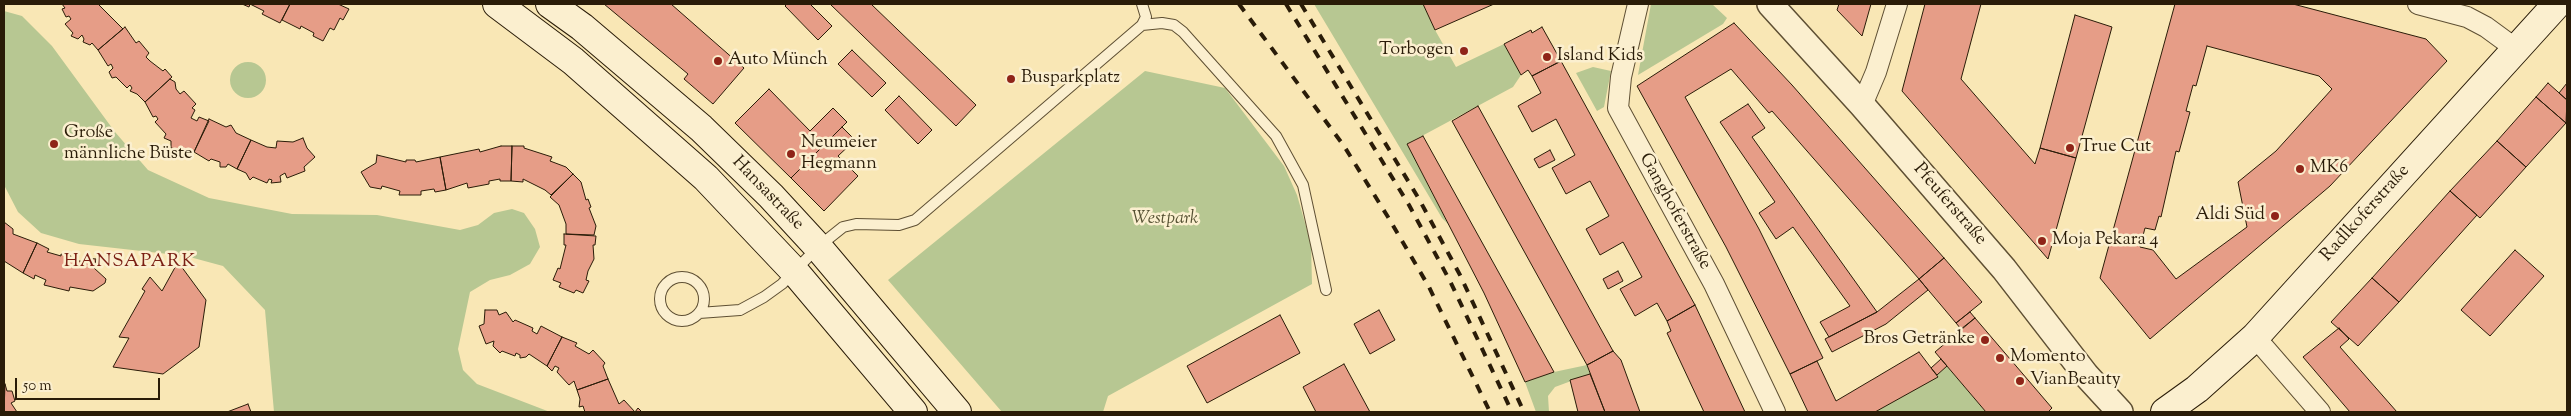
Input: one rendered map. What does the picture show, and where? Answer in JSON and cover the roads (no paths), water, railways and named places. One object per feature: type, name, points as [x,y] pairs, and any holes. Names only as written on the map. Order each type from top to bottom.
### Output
[{"type":"main road","name":"Hansastraße","points":[[497,4],[573,61],[700,172],[795,272],[913,412]]},
{"type":"main road","name":"Hansastraße","points":[[550,4],[582,27],[701,128],[771,196],[818,248],[956,412]]},
{"type":"main road","name":"Radlkoferstraße","points":[[2165,412],[2198,389],[2256,337],[2556,4]]},
{"type":"street","name":"Ganghoferstraße","points":[[1638,4],[1617,100],[1618,108],[1714,284],[1775,412]]},
{"type":"street","name":"Pfeuferstraße","points":[[1770,4],[1862,104],[2004,269],[2086,375],[2120,412]]},
{"type":"street","points":[[1862,104],[1876,72],[1897,4]]},
{"type":"street","points":[[2418,4],[2467,17],[2486,27],[2516,49]]},
{"type":"street","points":[[2256,337],[2320,412]]},
{"type":"lane","points":[[699,313],[704,300],[701,288],[697,282],[684,277],[666,284],[660,296],[661,303],[668,315],[673,319],[687,320],[699,313],[740,310],[764,297],[795,272],[818,248],[843,227],[856,224],[899,225],[915,220],[1142,25],[1146,17],[1142,4]]},
{"type":"lane","points":[[1142,25],[1162,23],[1174,25],[1183,32],[1276,136],[1304,185],[1326,290]]},
{"type":"railway","points":[[1239,4],[1344,146],[1388,217],[1429,287],[1490,412]]},
{"type":"railway","points":[[1286,4],[1409,205],[1450,281],[1512,412]]},
{"type":"railway","points":[[1301,4],[1419,199],[1460,275],[1524,412]]},
{"type":"place","name":"Torbogen","points":[[1464,51]]},
{"type":"place","name":"Island Kids","points":[[1547,57]]},
{"type":"place","name":"Auto Münch","points":[[718,61]]},
{"type":"place","name":"Busparkplatz","points":[[1011,79]]},
{"type":"place","name":"Große männliche Büste","points":[[54,144]]},
{"type":"place","name":"True Cut","points":[[2070,148]]},
{"type":"place","name":"Neumeier Heg‍mann","points":[[791,154]]},
{"type":"place","name":"MK6","points":[[2300,169]]},
{"type":"place","name":"Aldi Süd","points":[[2275,216]]},
{"type":"place","name":"Moja Pekara 4","points":[[2042,241]]},
{"type":"place","name":"Bros Getränke","points":[[1985,340]]},
{"type":"place","name":"Momento","points":[[2000,358]]},
{"type":"place","name":"VianBeauty","points":[[2020,381]]},
{"type":"district","name":"HANSAPARK","points":[[130,263]]},
{"type":"park label","name":"Westpark","points":[[1165,220]]}]
